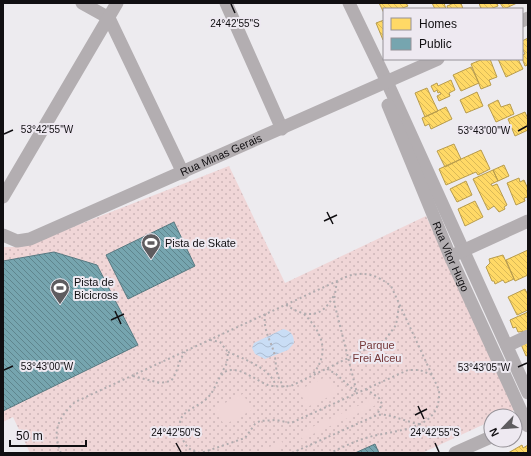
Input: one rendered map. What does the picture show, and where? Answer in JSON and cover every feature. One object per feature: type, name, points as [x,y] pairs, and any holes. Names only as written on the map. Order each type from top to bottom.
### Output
[{"type":"street","points":[[82,3],[108,18],[183,173]]},
{"type":"street","points":[[3,197],[117,3]]},
{"type":"street","points":[[226,3],[282,129]]},
{"type":"street","points":[[349,3],[383,79]]},
{"type":"street","name":"Rua Minas Gerais","points":[[3,235],[17,241],[30,239],[282,129],[383,79],[435,60]]},
{"type":"street","name":"Rua Vitor Hugo","points":[[383,79],[528,393]]},
{"type":"street","name":"Rua Vitor Hugo","points":[[383,79],[450,256],[524,424]]},
{"type":"street","points":[[450,256],[528,221]]},
{"type":"street","points":[[507,346],[528,336]]},
{"type":"street","points":[[455,453],[483,441]]},
{"type":"path","points":[[61,453],[57,435],[63,413],[75,402],[337,281],[357,274],[369,274],[381,278],[391,286],[433,376],[439,390],[440,398],[431,417],[422,424],[412,429],[362,439],[330,453]]},
{"type":"path","points":[[337,281],[335,306],[356,393]]},
{"type":"path","points":[[286,305],[304,314],[310,315],[322,310],[335,294]]},
{"type":"path","points":[[219,379],[226,372],[231,370],[238,371],[268,385],[284,387],[293,385],[385,340],[396,325],[400,304]]},
{"type":"path","points":[[265,314],[265,333],[275,358],[276,374],[284,387]]},
{"type":"path","points":[[304,314],[316,328],[322,346],[320,364],[311,376]]},
{"type":"path","points":[[209,340],[220,342],[228,352],[260,368],[271,377],[276,386]]},
{"type":"path","points":[[132,375],[160,383],[170,381],[177,372],[179,360],[186,351]]},
{"type":"path","points":[[193,453],[183,438],[181,420],[189,408],[210,396],[227,363],[228,352]]},
{"type":"path","points":[[326,369],[336,374],[356,393]]},
{"type":"path","points":[[189,449],[201,453],[245,438],[255,424],[260,421],[276,420],[291,423],[408,370],[425,372],[433,376]]},
{"type":"path","points":[[366,389],[379,398],[382,404],[377,415]]},
{"type":"path","points":[[292,453],[377,415],[383,414],[403,421],[422,424]]},
{"type":"green space","name":"Parque Frei Alceu","points":[[229,166],[285,283],[426,216],[516,408],[483,408],[483,425],[422,453],[30,453],[13,417],[3,422],[3,411],[138,344],[97,265],[54,252],[3,261],[3,247],[21,247]]},
{"type":"green space","points":[[328,376],[337,393],[307,407],[299,390]]},
{"type":"green space","points":[[243,394],[252,410],[224,425],[215,408]]},
{"type":"green space","points":[[373,399],[376,405],[302,439],[299,433]]},
{"type":"green space","points":[[282,441],[284,447],[271,453],[257,453]]},
{"type":"water","points":[[283,329],[290,332],[293,338],[294,343],[288,350],[265,359],[255,354],[252,348],[254,343]]},
{"type":"building: Homes","points":[[379,3],[406,3],[408,6],[403,8],[383,8],[383,11]]},
{"type":"building: Homes","points":[[432,3],[444,3],[446,8],[434,8]]},
{"type":"building: Homes","points":[[454,3],[461,3],[463,8],[448,8],[447,6]]},
{"type":"building: Homes","points":[[479,3],[497,3],[498,6],[493,8],[481,8]]},
{"type":"building: Homes","points":[[500,3],[517,3],[506,8],[503,8]]},
{"type":"building: Homes","points":[[383,20],[383,40],[376,23]]},
{"type":"building: Homes","points":[[528,38],[528,65],[525,66],[523,60],[523,55],[525,54],[523,50],[523,40]]},
{"type":"building: Homes","points":[[481,60],[490,60],[497,77],[489,80],[491,85],[481,89],[471,64]]},
{"type":"building: Homes","points":[[498,60],[518,60],[523,69],[506,77]]},
{"type":"building: Homes","points":[[471,67],[479,83],[461,91],[453,75]]},
{"type":"building: Homes","points":[[451,80],[455,90],[449,93],[450,96],[439,101],[437,96],[441,94],[440,92],[438,93],[437,90],[434,92],[431,86],[437,83],[438,86]]},
{"type":"building: Homes","points":[[427,88],[438,111],[425,117],[415,93]]},
{"type":"building: Homes","points":[[477,92],[483,106],[466,113],[460,100]]},
{"type":"building: Homes","points":[[498,100],[501,107],[510,104],[514,114],[496,122],[488,105]]},
{"type":"building: Homes","points":[[446,107],[452,119],[431,129],[429,124],[425,126],[422,118]]},
{"type":"building: Homes","points":[[525,112],[528,119],[528,130],[515,136],[508,119]]},
{"type":"building: Homes","points":[[454,144],[461,159],[445,167],[437,151]]},
{"type":"building: Homes","points":[[481,150],[490,169],[478,175],[476,172],[446,185],[439,169]]},
{"type":"building: Homes","points":[[504,165],[509,176],[498,181],[493,170]]},
{"type":"building: Homes","points":[[493,170],[498,181],[491,184],[492,186],[497,184],[507,205],[504,207],[505,209],[499,212],[494,206],[488,210],[473,179]]},
{"type":"building: Homes","points":[[519,178],[520,182],[524,180],[528,189],[528,197],[524,198],[525,201],[516,205],[507,183]]},
{"type":"building: Homes","points":[[466,181],[472,195],[457,202],[450,189]]},
{"type":"building: Homes","points":[[475,201],[483,217],[465,226],[458,209]]},
{"type":"building: Homes","points":[[528,250],[528,275],[515,281],[506,260]]},
{"type":"building: Homes","points":[[503,255],[514,279],[505,283],[503,280],[495,284],[494,281],[492,281],[486,267],[490,263],[489,259]]},
{"type":"building: Homes","points":[[525,289],[528,295],[528,310],[517,315],[508,297]]},
{"type":"building: Homes","points":[[528,312],[528,331],[518,332],[516,327],[513,328],[510,320]]},
{"type":"building: Homes","points":[[528,339],[528,355],[526,356],[520,342]]},
{"type":"building: Homes","points":[[528,445],[528,453],[508,453],[517,448],[523,448]]},
{"type":"building: Public","name":"Pista de Skate","points":[[174,222],[195,266],[128,299],[106,255]]},
{"type":"building: Public","name":"Pista de Bicicross","points":[[54,252],[97,265],[138,345],[3,411],[3,261]]},
{"type":"building: Public","points":[[375,444],[379,453],[355,453]]},
{"type":"place","name":"Pista de Skate","points":[[151,260]]},
{"type":"place","name":"Pista de Bicicross","points":[[60,305]]}]
